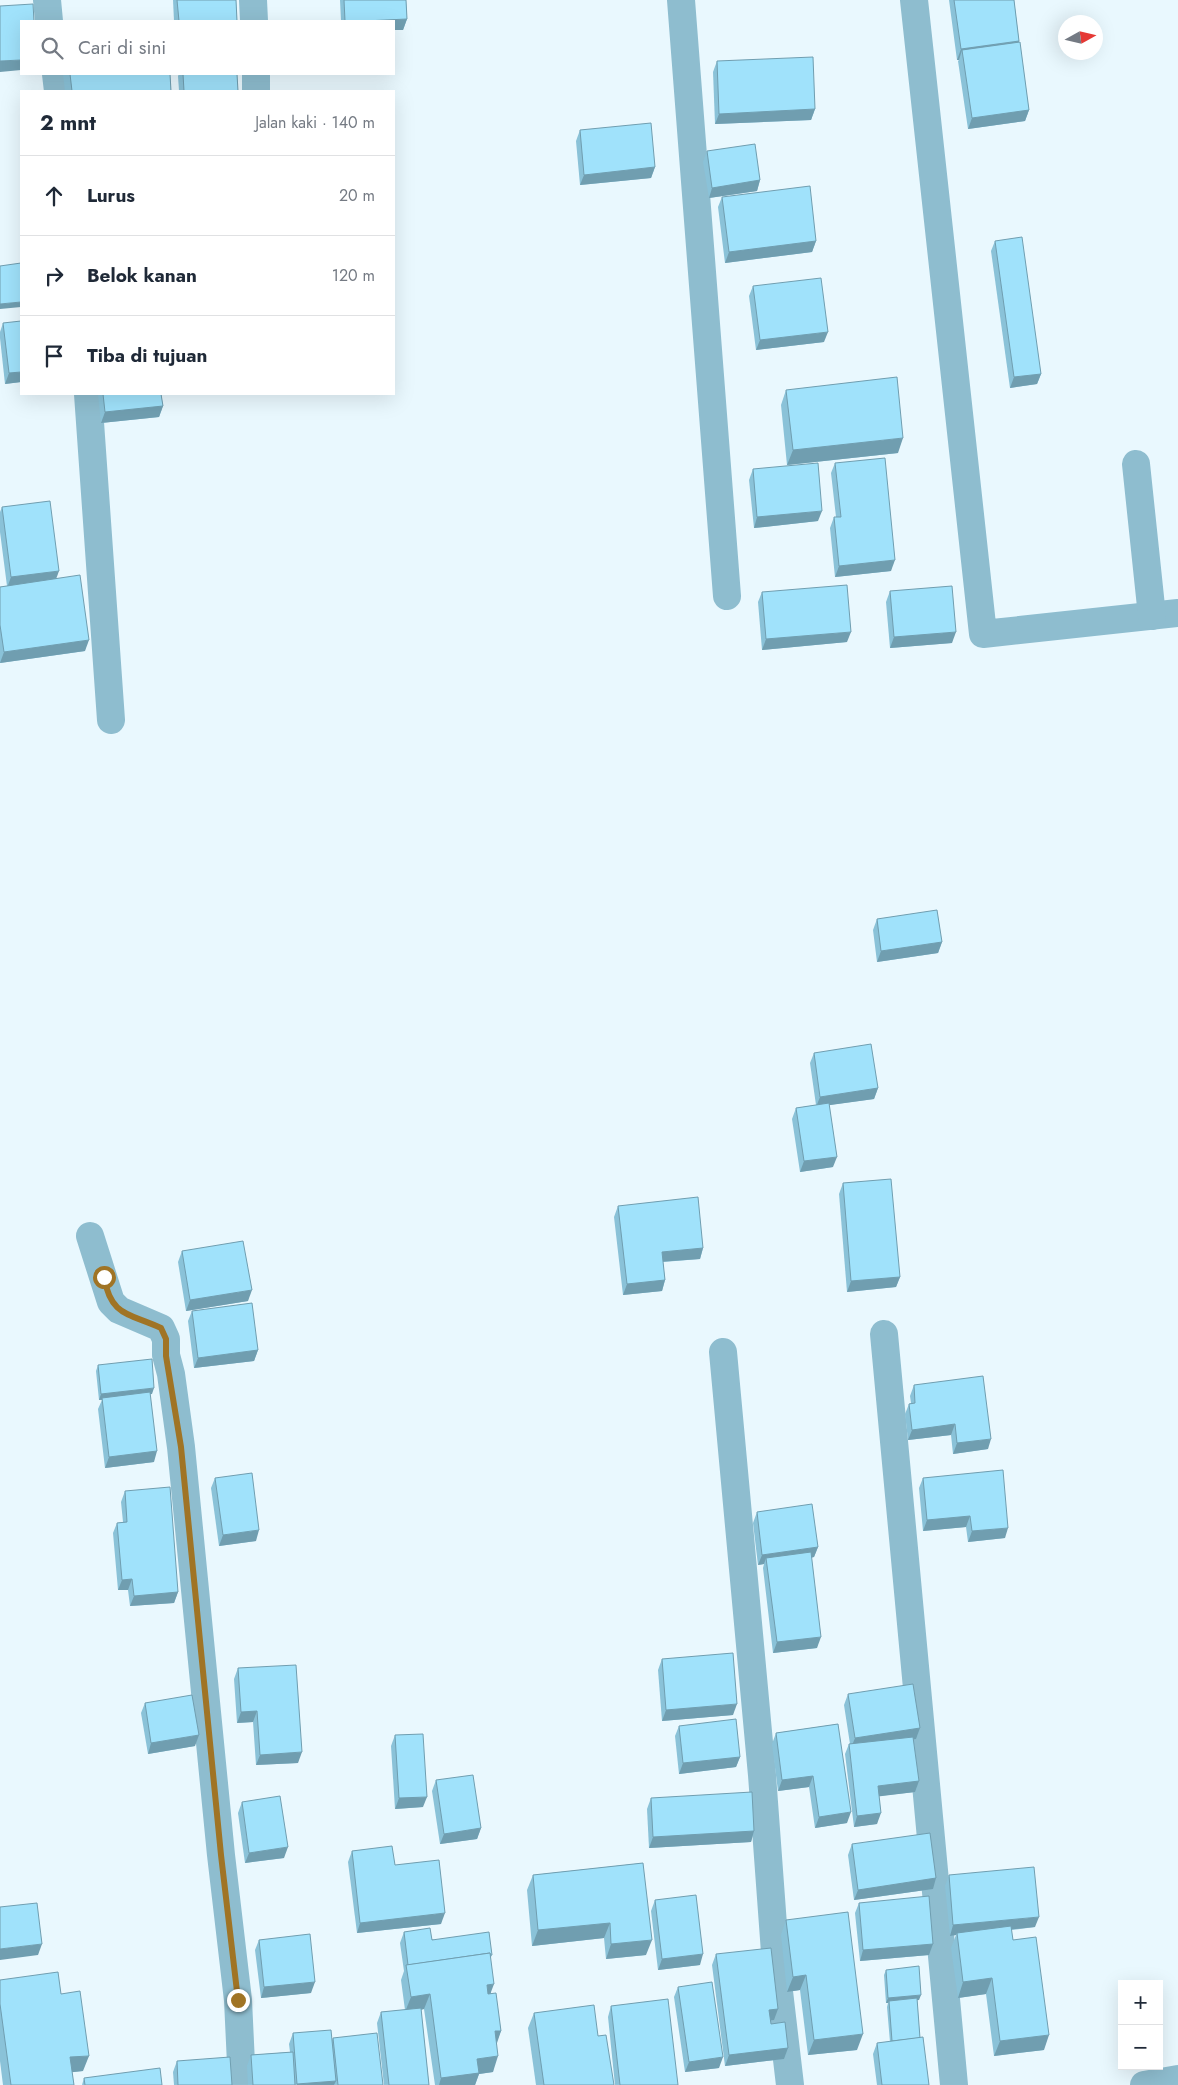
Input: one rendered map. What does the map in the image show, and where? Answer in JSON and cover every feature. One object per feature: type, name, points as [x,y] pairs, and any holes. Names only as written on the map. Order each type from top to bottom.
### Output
[{"type":"street","points":[[47,0],[49,20]]},
{"type":"street","points":[[253,0],[254,20]]},
{"type":"street","points":[[681,0],[727,596]]},
{"type":"street","points":[[914,0],[983,634],[1165,614],[1136,464]]},
{"type":"street","points":[[56,75],[58,90]]},
{"type":"street","points":[[256,75],[256,90]]},
{"type":"street","points":[[88,395],[110,720]]},
{"type":"street","points":[[90,1236],[111,1302],[119,1310],[161,1328],[166,1339],[166,1356],[181,1447],[219,1836],[238,2000],[242,2085]]},
{"type":"street","points":[[884,1334],[954,2085]]},
{"type":"street","points":[[723,1352],[762,1775],[776,1966],[790,2085]]},
{"type":"street","points":[[1144,2085],[1178,2079]]},
{"type":"building","points":[[177,0],[236,0],[237,20],[179,20]]},
{"type":"building","points":[[344,0],[406,0],[407,19],[345,20]]},
{"type":"building","points":[[954,0],[1014,0],[1019,41],[961,49]]},
{"type":"building","points":[[33,4],[34,20],[20,20],[20,60],[0,61],[0,6]]},
{"type":"building","points":[[1020,42],[1029,110],[972,118],[962,50]]},
{"type":"building","points":[[813,57],[815,109],[719,114],[717,61]]},
{"type":"building","points":[[70,75],[170,75],[171,90],[72,90]]},
{"type":"building","points":[[183,75],[237,75],[238,90],[184,90]]},
{"type":"building","points":[[651,123],[655,167],[584,175],[580,130]]},
{"type":"building","points":[[755,144],[760,180],[712,188],[707,151]]},
{"type":"building","points":[[810,186],[816,241],[729,252],[722,197]]},
{"type":"building","points":[[1022,237],[1041,374],[1014,377],[995,241]]},
{"type":"building","points":[[20,263],[20,302],[0,304],[0,266]]},
{"type":"building","points":[[821,278],[828,332],[760,340],[753,286]]},
{"type":"building","points":[[20,321],[20,372],[9,373],[3,323]]},
{"type":"building","points":[[897,377],[903,438],[793,450],[786,390]]},
{"type":"building","points":[[103,395],[161,395],[163,406],[105,412]]},
{"type":"building","points":[[885,458],[895,560],[839,566],[834,517],[841,517],[835,463]]},
{"type":"building","points":[[818,463],[822,511],[757,517],[753,469]]},
{"type":"building","points":[[50,501],[59,571],[11,577],[2,507]]},
{"type":"building","points":[[80,575],[89,640],[4,652],[0,625],[0,587]]},
{"type":"building","points":[[847,585],[851,632],[766,639],[762,592]]},
{"type":"building","points":[[952,586],[956,632],[894,637],[890,591]]},
{"type":"building","points":[[937,910],[942,942],[881,951],[877,919]]},
{"type":"building","points":[[871,1044],[878,1088],[820,1097],[814,1053]]},
{"type":"building","points":[[829,1103],[837,1157],[804,1161],[796,1108]]},
{"type":"building","points":[[891,1179],[900,1277],[851,1281],[843,1183]]},
{"type":"building","points":[[698,1197],[703,1248],[662,1252],[665,1280],[627,1284],[618,1206]]},
{"type":"building","points":[[243,1241],[252,1290],[190,1300],[182,1251]]},
{"type":"building","points":[[252,1303],[258,1350],[198,1358],[192,1311]]},
{"type":"building","points":[[152,1359],[154,1388],[101,1394],[98,1365]]},
{"type":"building","points":[[983,1376],[991,1439],[957,1443],[955,1424],[912,1430],[909,1404],[915,1403],[914,1385]]},
{"type":"building","points":[[150,1392],[157,1451],[109,1457],[102,1398]]},
{"type":"building","points":[[1003,1470],[1008,1528],[972,1531],[970,1516],[927,1520],[923,1478]]},
{"type":"building","points":[[252,1473],[259,1530],[223,1535],[215,1478]]},
{"type":"building","points":[[170,1487],[178,1592],[134,1596],[132,1579],[122,1580],[117,1523],[127,1522],[125,1491]]},
{"type":"building","points":[[812,1504],[818,1547],[762,1555],[757,1512]]},
{"type":"building","points":[[811,1552],[821,1637],[777,1642],[766,1558]]},
{"type":"building","points":[[733,1653],[737,1704],[666,1710],[662,1659]]},
{"type":"building","points":[[296,1665],[302,1752],[260,1755],[257,1711],[241,1712],[238,1668]]},
{"type":"building","points":[[913,1684],[920,1728],[855,1738],[848,1694]]},
{"type":"building","points":[[192,1695],[199,1735],[151,1743],[145,1703]]},
{"type":"building","points":[[736,1719],[740,1757],[683,1763],[679,1726]]},
{"type":"building","points":[[838,1724],[851,1812],[819,1817],[813,1776],[782,1780],[776,1733]]},
{"type":"building","points":[[423,1734],[427,1797],[399,1798],[395,1735]]},
{"type":"building","points":[[913,1737],[919,1781],[878,1786],[881,1813],[857,1816],[849,1744]]},
{"type":"building","points":[[473,1775],[481,1828],[444,1834],[436,1780]]},
{"type":"building","points":[[752,1792],[754,1831],[653,1837],[651,1798]]},
{"type":"building","points":[[280,1796],[288,1847],[249,1853],[242,1802]]},
{"type":"building","points":[[930,1833],[936,1878],[858,1890],[852,1844]]},
{"type":"building","points":[[392,1846],[395,1865],[439,1860],[445,1913],[360,1923],[352,1851]]},
{"type":"building","points":[[643,1863],[652,1940],[611,1944],[610,1923],[538,1930],[533,1875]]},
{"type":"building","points":[[1034,1867],[1039,1917],[953,1925],[949,1875]]},
{"type":"building","points":[[696,1895],[703,1954],[662,1959],[655,1900]]},
{"type":"building","points":[[929,1896],[933,1944],[863,1950],[859,1903]]},
{"type":"building","points":[[37,1903],[42,1944],[0,1949],[0,1907]]},
{"type":"building","points":[[848,1912],[863,2034],[814,2040],[806,1975],[793,1977],[786,1920]]},
{"type":"building","points":[[1011,1926],[1013,1940],[1036,1937],[1049,2035],[1000,2041],[992,1978],[963,1982],[957,1933]]},
{"type":"building","points":[[430,1928],[432,1940],[489,1932],[492,1955],[490,1953],[408,1965],[404,1932]]},
{"type":"building","points":[[310,1934],[315,1982],[264,1987],[259,1940]]},
{"type":"building","points":[[771,1948],[778,2009],[769,2010],[771,2024],[785,2022],[788,2048],[729,2055],[716,1954]]},
{"type":"building","points":[[490,1953],[494,1984],[487,1985],[488,1994],[496,1993],[501,2031],[495,2031],[498,2056],[477,2059],[479,2073],[441,2078],[430,1994],[411,1997],[406,1965]]},
{"type":"building","points":[[919,1966],[921,1995],[888,1998],[886,1970]]},
{"type":"building","points":[[58,1972],[61,1994],[80,1991],[89,2056],[70,2057],[74,2085],[11,2085],[0,2004],[0,1980]]},
{"type":"building","points":[[712,1982],[723,2057],[689,2062],[678,1987]]},
{"type":"building","points":[[917,1998],[920,2038],[892,2041],[889,2001]]},
{"type":"building","points":[[668,1999],[678,2085],[620,2085],[611,2006]]},
{"type":"building","points":[[594,2005],[598,2036],[606,2035],[614,2085],[544,2085],[534,2013]]},
{"type":"building","points":[[421,2008],[429,2085],[389,2085],[381,2012]]},
{"type":"building","points":[[331,2030],[336,2081],[297,2084],[293,2033]]},
{"type":"building","points":[[377,2033],[383,2085],[338,2085],[333,2038]]},
{"type":"building","points":[[923,2037],[929,2085],[882,2085],[877,2043]]},
{"type":"building","points":[[293,2052],[295,2085],[253,2085],[251,2055]]},
{"type":"building","points":[[230,2057],[232,2085],[178,2085],[177,2061]]},
{"type":"building","points":[[160,2068],[162,2085],[85,2085],[84,2078]]},
{"type":"route","points":[[104,1277],[107,1294],[111,1302],[119,1310],[161,1328],[166,1339],[166,1356],[171,1374],[181,1447],[221,1855],[238,2000]]}]
